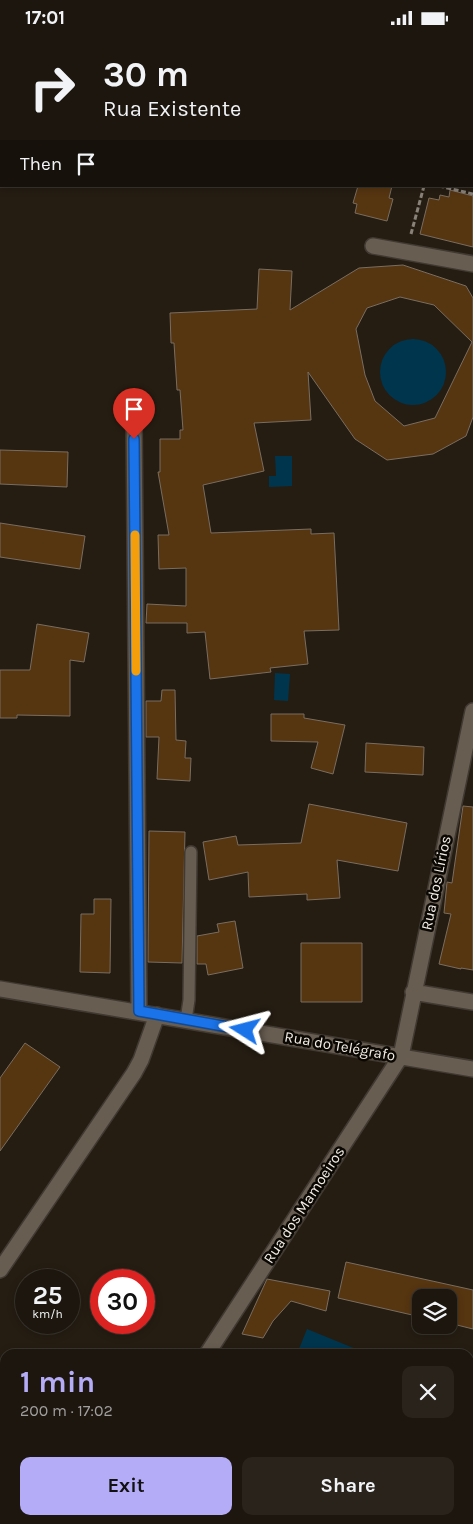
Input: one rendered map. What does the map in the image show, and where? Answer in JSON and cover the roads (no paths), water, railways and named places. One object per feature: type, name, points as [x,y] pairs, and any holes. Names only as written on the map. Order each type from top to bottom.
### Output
[{"type":"street","points":[[373,246],[473,264]]},
{"type":"street","points":[[134,419],[139,1011]]},
{"type":"street","name":"Rua dos Lírios","points":[[401,1056],[473,711]]},
{"type":"street","name":"Rua do Telégrafo","points":[[0,989],[473,1069]]},
{"type":"street","points":[[414,991],[473,1002]]},
{"type":"street","points":[[0,1270],[134,1073],[141,1060],[157,1015]]},
{"type":"street","name":"Rua dos Mamoeiros","points":[[210,1349],[401,1056]]},
{"type":"lane","points":[[186,1020],[189,1001],[192,852]]},
{"type":"water","points":[[413,339],[426,342],[436,349],[443,359],[446,372],[443,385],[436,395],[426,402],[413,405],[400,402],[390,395],[383,385],[380,372],[383,359],[390,349],[400,342]]},
{"type":"water","points":[[275,456],[292,456],[292,486],[269,487],[269,476],[276,476]]},
{"type":"water","points":[[275,673],[290,674],[288,701],[274,700]]},
{"type":"water","points":[[307,1329],[356,1349],[299,1349]]}]
